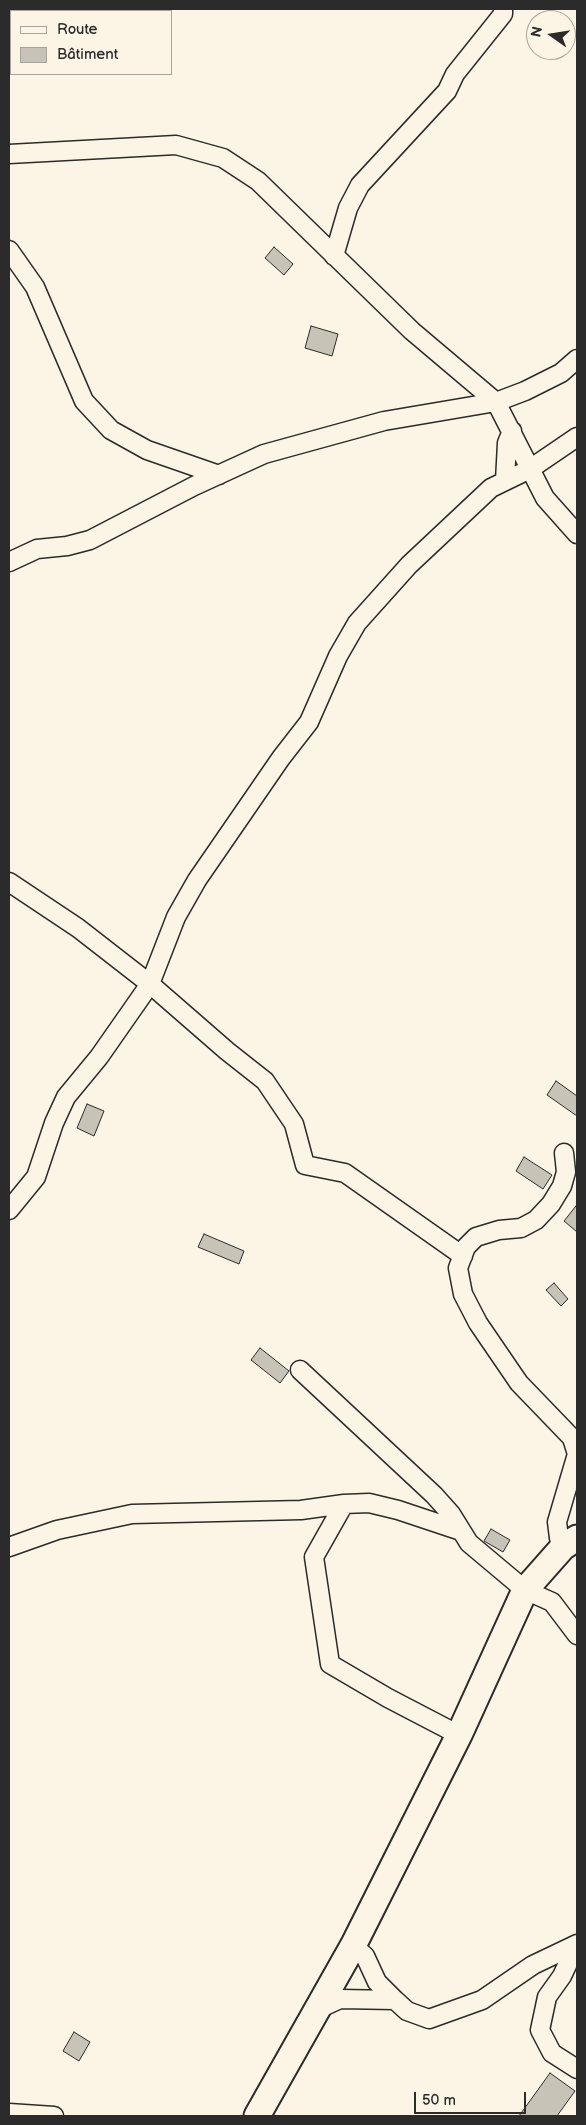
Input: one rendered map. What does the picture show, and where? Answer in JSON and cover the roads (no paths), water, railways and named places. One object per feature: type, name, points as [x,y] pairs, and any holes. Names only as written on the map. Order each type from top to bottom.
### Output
[{"type":"main road","points":[[257,2116],[353,1946],[459,1735],[525,1590],[570,1542]]},
{"type":"street","points":[[334,256],[348,208],[360,185],[447,91],[455,74],[503,14],[503,9]]},
{"type":"street","points":[[9,154],[176,145],[224,158],[258,180],[412,331],[496,402],[545,498],[577,534]]},
{"type":"street","points":[[9,250],[34,287],[84,401],[111,430],[146,450],[219,475]]},
{"type":"street","points":[[9,562],[37,549],[66,546],[90,540],[264,454],[384,421],[496,402],[525,391],[561,373],[577,359]]},
{"type":"street","points":[[505,481],[507,444],[512,431]]},
{"type":"street","points":[[9,1210],[36,1177],[54,1123],[66,1097],[99,1057],[150,984],[176,918],[197,880],[280,758],[309,722],[338,656],[357,623],[378,597],[461,514],[491,488],[530,469],[577,437]]},
{"type":"street","points":[[9,882],[78,928],[150,984],[265,1080],[294,1124],[305,1165],[344,1173],[463,1256]]},
{"type":"street","points":[[564,1154],[566,1172],[562,1186],[551,1204],[536,1220],[521,1228],[499,1230],[476,1237],[466,1247],[458,1268],[463,1294],[478,1323],[519,1383],[572,1438],[577,1454],[557,1522],[559,1538],[570,1542]]},
{"type":"street","points":[[300,1370],[434,1495],[451,1514],[470,1543],[525,1590],[552,1602],[577,1635]]},
{"type":"street","points":[[9,1547],[57,1530],[132,1514],[301,1510],[344,1504],[370,1503],[398,1510],[462,1532]]},
{"type":"street","points":[[344,1504],[314,1557],[330,1664],[388,1698],[459,1735]]},
{"type":"street","points":[[353,1946],[365,1956],[376,1982],[407,2011],[429,2019],[482,2000],[533,1965],[577,1944]]},
{"type":"street","points":[[577,1944],[562,1976],[547,1997],[540,2030],[552,2053],[577,2069]]},
{"type":"street","points":[[318,2009],[340,1999],[395,2000]]},
{"type":"street","points":[[9,2113],[54,2116]]}]
